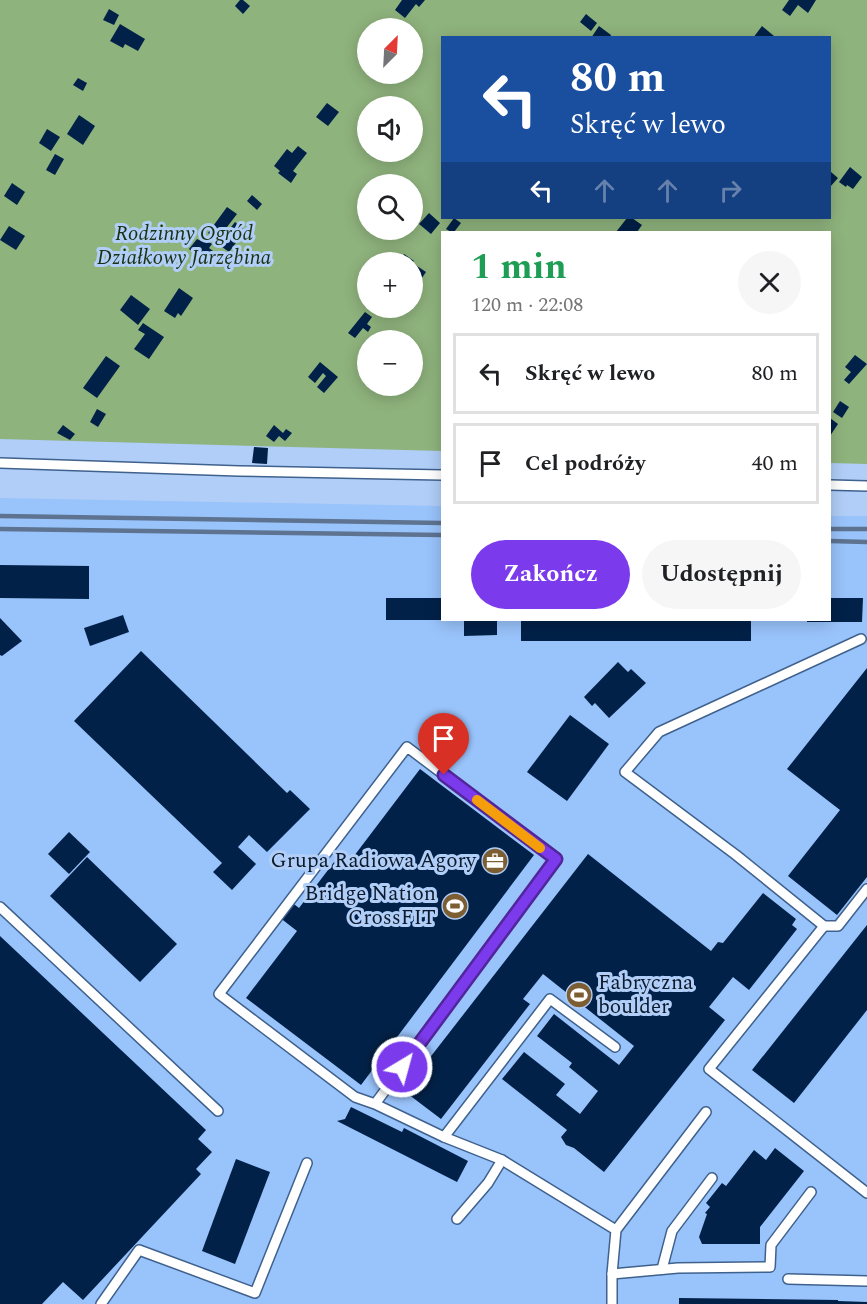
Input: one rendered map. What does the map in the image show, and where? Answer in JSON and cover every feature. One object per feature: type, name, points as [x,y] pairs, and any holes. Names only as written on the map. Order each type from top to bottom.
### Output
[{"type":"lane","points":[[0,463],[441,475]]},
{"type":"lane","points":[[831,485],[867,486]]},
{"type":"lane","points":[[861,639],[659,732],[626,772],[736,855],[824,926],[838,926],[867,890]]},
{"type":"lane","points":[[375,1104],[556,859],[407,747],[219,994],[355,1097],[502,1160],[616,1230]]},
{"type":"lane","points":[[0,907],[218,1111]]},
{"type":"lane","points":[[824,926],[709,1069],[867,1193]]},
{"type":"lane","points":[[444,1137],[550,999],[615,1047]]},
{"type":"lane","points":[[612,1304],[616,1230],[706,1112]]},
{"type":"lane","points":[[457,1219],[488,1182],[502,1160]]},
{"type":"lane","points":[[253,1304],[255,1293],[307,1163]]},
{"type":"lane","points":[[662,1269],[672,1232],[712,1178]]},
{"type":"lane","points":[[612,1274],[662,1269],[770,1266],[771,1245],[811,1192]]},
{"type":"lane","points":[[101,1304],[139,1250],[255,1293]]},
{"type":"lane","points":[[788,1280],[867,1281]]},
{"type":"shaded area","points":[[0,498],[441,506],[441,621],[831,621],[831,516],[867,516],[867,1304],[0,1304]]},
{"type":"green space","name":"Rodzinny Ogród Działkowy Jarzębina","points":[[0,0],[867,0],[867,464],[831,463],[831,231],[441,231],[441,451],[0,439]]},
{"type":"building","points":[[240,0],[250,6],[243,14],[235,6]]},
{"type":"building","points":[[402,0],[425,0],[419,7],[416,4],[405,18],[395,10]]},
{"type":"building","points":[[789,0],[816,0],[808,13],[798,5],[790,16],[782,10]]},
{"type":"building","points":[[109,9],[119,15],[114,25],[103,20]]},
{"type":"building","points":[[586,14],[597,23],[591,31],[580,22]]},
{"type":"building","points":[[120,24],[145,39],[138,51],[125,44],[123,48],[110,41]]},
{"type":"building","points":[[599,26],[611,35],[611,36],[592,36]]},
{"type":"building","points":[[762,26],[774,36],[754,36]]},
{"type":"building","points":[[78,78],[87,83],[83,91],[73,85]]},
{"type":"building","points":[[327,103],[339,112],[328,126],[316,117]]},
{"type":"building","points":[[79,115],[95,126],[83,145],[67,134]]},
{"type":"building","points":[[47,129],[60,137],[51,151],[39,143]]},
{"type":"building","points":[[298,146],[307,153],[293,171],[297,174],[291,183],[278,173],[280,171],[274,166],[287,149],[292,153]]},
{"type":"building","points":[[55,154],[64,159],[55,175],[46,170]]},
{"type":"building","points":[[850,167],[862,177],[853,189],[839,182]]},
{"type":"building","points":[[831,172],[838,178],[831,186]]},
{"type":"building","points":[[12,183],[25,192],[17,205],[4,196]]},
{"type":"building","points":[[252,195],[262,204],[257,210],[247,201]]},
{"type":"building","points":[[227,207],[237,214],[224,231],[221,229],[215,238],[208,233]]},
{"type":"building","points":[[429,213],[440,223],[431,234],[423,227],[423,220]]},
{"type":"building","points":[[453,219],[461,223],[455,231],[446,229]]},
{"type":"building","points":[[626,219],[633,219],[642,225],[638,231],[617,231]]},
{"type":"building","points":[[235,222],[243,229],[235,238],[238,240],[229,252],[218,244]]},
{"type":"building","points":[[9,226],[25,236],[16,250],[0,240]]},
{"type":"building","points":[[203,238],[212,244],[209,248],[213,251],[210,255],[207,253],[202,259],[189,249],[197,239],[201,241]]},
{"type":"building","points":[[179,288],[193,298],[181,316],[178,313],[175,318],[164,311]]},
{"type":"building","points":[[131,295],[150,309],[138,325],[120,310]]},
{"type":"building","points":[[360,318],[371,318],[367,324],[371,327],[369,330],[363,328],[357,330],[355,338],[348,333]]},
{"type":"building","points":[[143,323],[164,337],[149,359],[134,349],[145,334],[138,330]]},
{"type":"building","points":[[855,355],[867,364],[849,384],[844,380],[851,372],[845,367]]},
{"type":"building","points":[[106,356],[120,366],[97,398],[83,388]]},
{"type":"building","points":[[320,362],[338,377],[324,393],[317,387],[326,376],[323,373],[315,383],[308,377]]},
{"type":"building","points":[[840,401],[849,407],[842,418],[833,412]]},
{"type":"building","points":[[97,409],[106,414],[98,427],[90,422]]},
{"type":"building","points":[[831,419],[838,424],[831,434]]},
{"type":"building","points":[[63,425],[75,434],[70,440],[57,433]]},
{"type":"building","points":[[274,425],[283,433],[286,429],[292,433],[285,441],[279,436],[274,442],[266,436]]},
{"type":"building","points":[[254,447],[268,448],[267,464],[252,463]]},
{"type":"building","points":[[0,565],[89,566],[89,599],[0,598]]},
{"type":"building","points":[[386,598],[441,598],[441,620],[386,620]]},
{"type":"building","points":[[831,598],[863,598],[862,622],[807,622],[831,621]]},
{"type":"building","points":[[123,615],[129,632],[90,646],[84,628]]},
{"type":"building","points":[[0,618],[22,641],[2,656],[0,655]]},
{"type":"building","points":[[464,621],[497,621],[497,635],[464,636]]},
{"type":"building","points":[[521,621],[751,621],[751,641],[521,641]]},
{"type":"building","points":[[141,651],[287,793],[290,790],[310,809],[267,852],[249,835],[238,847],[256,864],[232,890],[213,872],[222,863],[74,721]]},
{"type":"building","points":[[618,662],[628,672],[631,669],[646,683],[609,718],[595,703],[592,706],[584,697]]},
{"type":"building","points":[[867,668],[867,877],[837,915],[788,876],[840,810],[787,769]]},
{"type":"building","points":[[570,715],[609,744],[567,801],[527,772]]},
{"type":"building","points":[[420,769],[534,855],[361,1085],[246,998],[297,931],[279,917],[290,901],[299,908],[341,853],[351,860]]},
{"type":"building","points":[[69,832],[90,852],[69,874],[48,854]]},
{"type":"building","points":[[588,854],[711,951],[718,942],[723,943],[763,893],[796,919],[792,925],[797,929],[749,990],[733,977],[709,1007],[725,1020],[604,1172],[574,1148],[566,1145],[561,1137],[567,1130],[502,1079],[524,1052],[565,1084],[556,1095],[580,1114],[598,1091],[569,1067],[572,1063],[537,1036],[554,1014],[619,1065],[634,1046],[543,974],[523,999],[530,1004],[441,1119],[404,1091]]},
{"type":"building","points":[[87,857],[177,944],[140,982],[50,896]]},
{"type":"building","points":[[867,925],[867,1010],[794,1103],[752,1070]]},
{"type":"building","points":[[0,936],[206,1130],[198,1139],[212,1152],[196,1169],[201,1174],[83,1300],[63,1282],[42,1304],[0,1304]]},
{"type":"building","points":[[351,1107],[402,1132],[404,1128],[468,1161],[457,1182],[337,1121],[345,1119]]},
{"type":"building","points":[[775,1148],[804,1171],[760,1227],[760,1244],[702,1244],[699,1237],[707,1214],[705,1213],[710,1207],[706,1203],[722,1183],[726,1186],[754,1150],[766,1160]]},
{"type":"building","points":[[236,1159],[270,1172],[235,1264],[202,1251]]},
{"type":"building","points":[[679,1298],[838,1300],[867,1302],[867,1304],[679,1304]]},
{"type":"railway","points":[[0,516],[441,523]]},
{"type":"railway","points":[[0,529],[441,535]]},
{"type":"railway","points":[[831,529],[867,529]]},
{"type":"railway","points":[[831,541],[867,542]]},
{"type":"slow traffic","points":[[477,800],[540,848]]},
{"type":"place","name":"Grupa Radiowa Agory","points":[[495,861]]},
{"type":"place","name":"Bridge Nation CrossFIT","points":[[455,906]]},
{"type":"place","name":"Fabryczna boulder","points":[[579,995]]},
{"type":"route","points":[[402,1067],[556,859],[444,775]]}]
